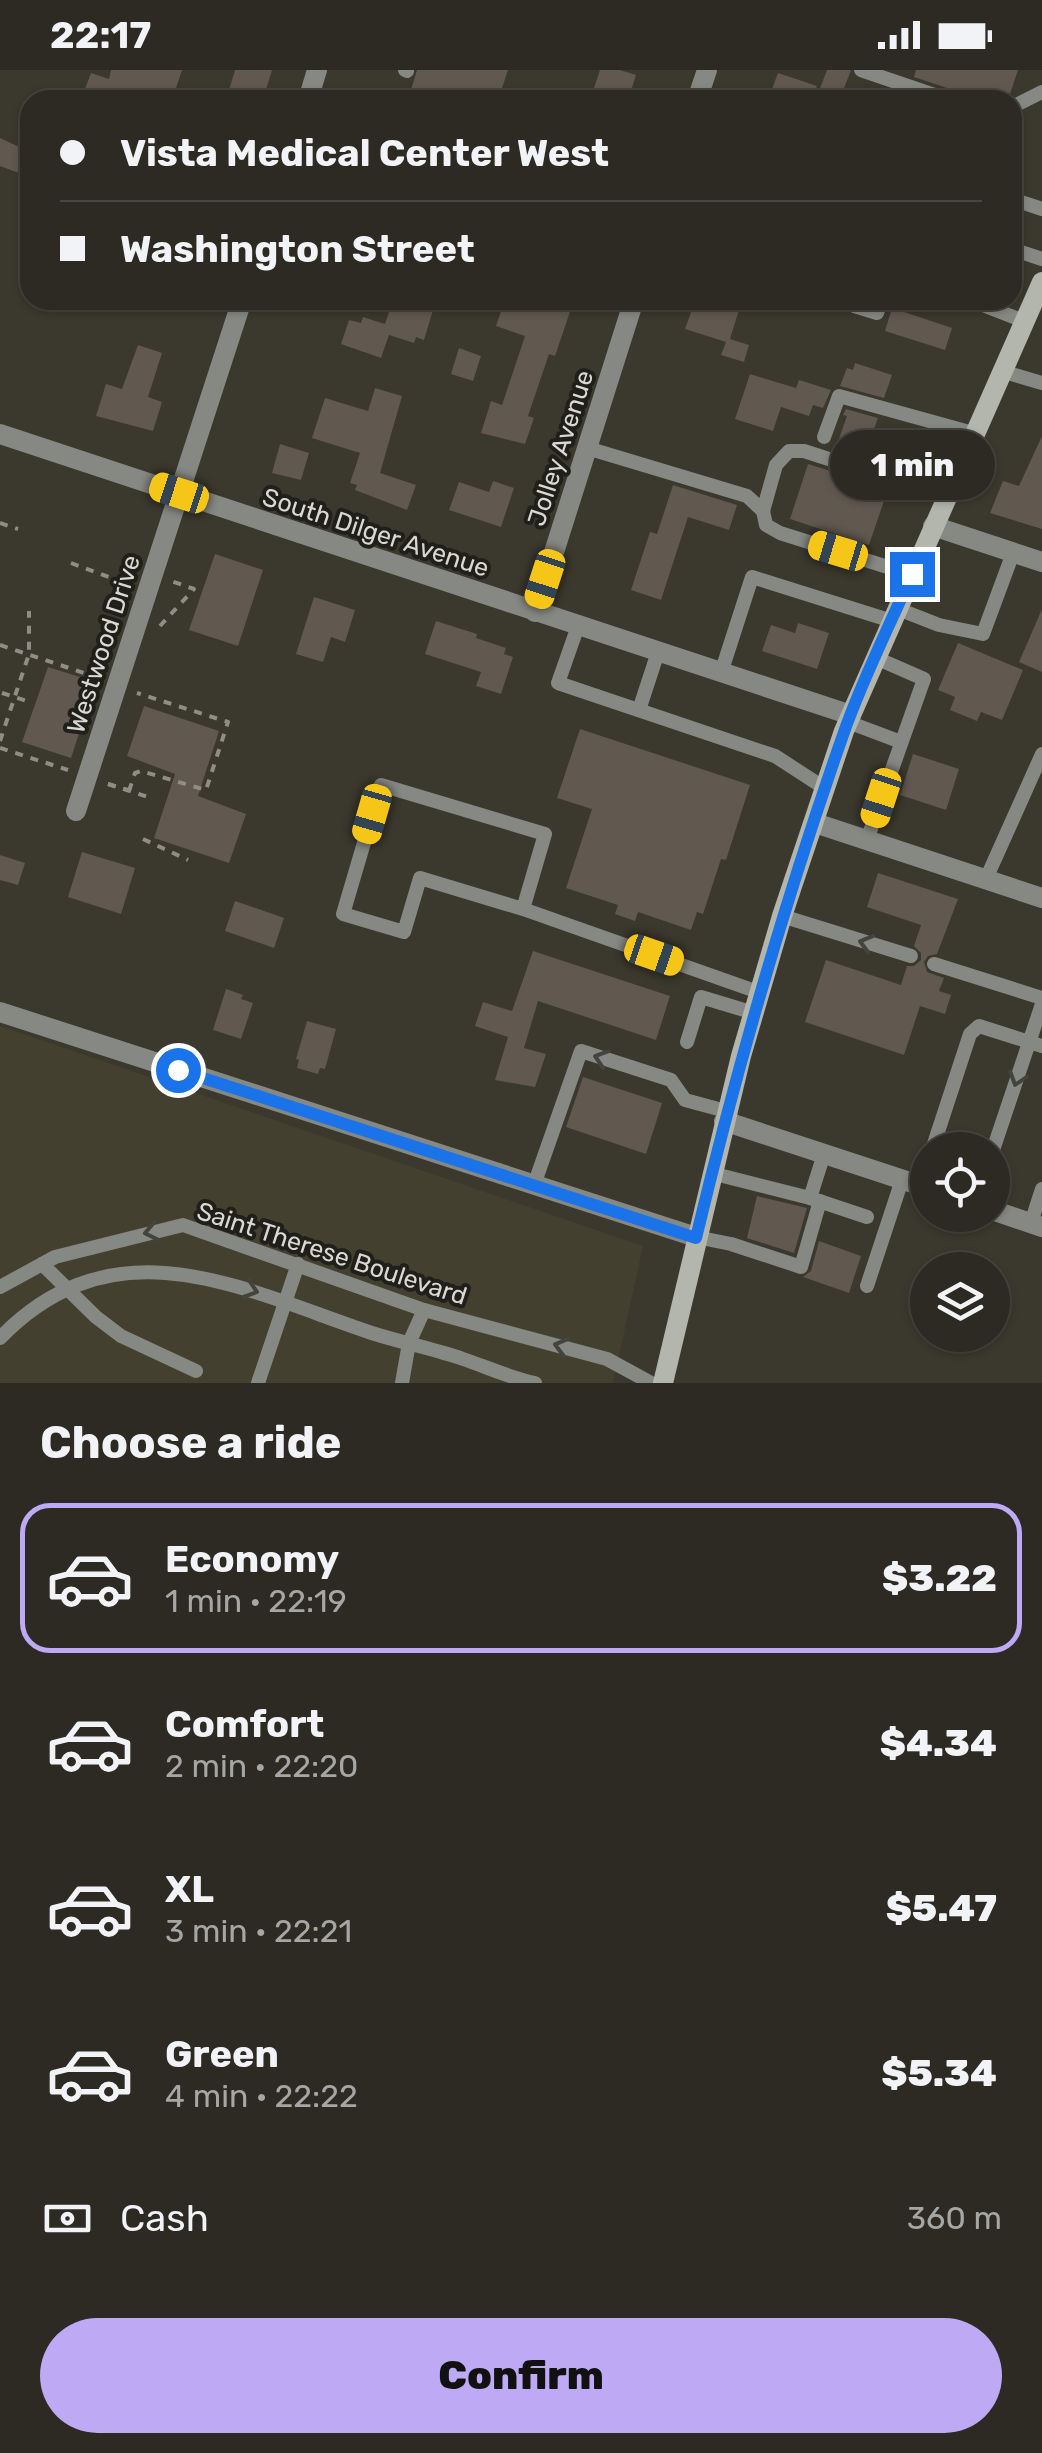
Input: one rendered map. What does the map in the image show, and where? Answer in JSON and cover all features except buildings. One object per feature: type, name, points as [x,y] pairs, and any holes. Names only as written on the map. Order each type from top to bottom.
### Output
[{"type":"main road","points":[[664,1383],[725,1116],[782,916],[850,718],[1042,282]]},
{"type":"street","name":"Westwood Drive","points":[[76,811],[239,310]]},
{"type":"street","name":"Jolley Avenue","points":[[534,612],[631,310]]},
{"type":"street","name":"South Dilger Avenue","points":[[0,434],[850,718]]},
{"type":"street","points":[[933,526],[1042,562]]},
{"type":"street","points":[[815,823],[1042,898]]},
{"type":"street","points":[[0,1012],[696,1238]]},
{"type":"street","points":[[725,1116],[910,1183]]},
{"type":"street","points":[[1010,1216],[1036,1225]]},
{"type":"lane","points":[[861,70],[920,90]]},
{"type":"lane","points":[[996,310],[1024,321]]},
{"type":"lane","points":[[1001,371],[1042,384]]},
{"type":"lane","points":[[824,437],[839,396],[973,434]]},
{"type":"lane","points":[[586,448],[747,496],[762,511],[766,524],[780,533],[912,574]]},
{"type":"lane","points":[[762,511],[776,464],[788,451],[804,451],[946,497]]},
{"type":"lane","points":[[721,672],[752,577],[983,634],[1013,553]]},
{"type":"lane","points":[[578,626],[558,684],[775,756],[826,789]]},
{"type":"lane","points":[[640,710],[658,652]]},
{"type":"lane","points":[[867,840],[924,679],[876,658]]},
{"type":"lane","points":[[850,718],[901,742]]},
{"type":"lane","points":[[986,879],[1042,754]]},
{"type":"lane","points":[[523,908],[545,834],[381,785],[343,914],[404,932],[420,878],[523,908],[758,1003]]},
{"type":"lane","points":[[782,916],[910,956]]},
{"type":"lane","points":[[934,964],[1042,1001],[1036,1044],[1000,1132]]},
{"type":"lane","points":[[687,1042],[701,996],[758,1003]]},
{"type":"lane","points":[[938,1132],[970,1034],[979,1026],[1036,1044]]},
{"type":"lane","points":[[534,1184],[580,1051],[672,1080],[685,1100],[725,1116]]},
{"type":"lane","points":[[696,1238],[731,1244],[801,1267],[824,1154]]},
{"type":"lane","points":[[711,1173],[815,1199],[867,1217]]},
{"type":"lane","points":[[1036,1225],[1042,1189]]},
{"type":"lane","points":[[868,1286],[910,1198]]},
{"type":"lane","name":"Saint Therese Boulevard","points":[[0,1287],[55,1257],[182,1225],[424,1310],[608,1358],[651,1383]]},
{"type":"lane","points":[[42,1264],[96,1318],[121,1336],[196,1371]]},
{"type":"lane","points":[[258,1383],[298,1264]]},
{"type":"lane","points":[[0,1338],[66,1289],[108,1277],[160,1271],[222,1280],[535,1383]]},
{"type":"lane","points":[[402,1383],[409,1343],[424,1310]]},
{"type":"path","points":[[0,523],[18,529]]},
{"type":"path","points":[[71,563],[122,582]]},
{"type":"path","points":[[150,624],[159,626],[194,589],[166,580]]},
{"type":"path","points":[[28,611],[29,654],[0,744],[78,773]]},
{"type":"path","points":[[0,645],[103,679]]},
{"type":"path","points":[[128,690],[228,722],[206,790],[141,771],[134,773],[129,791],[99,781],[134,792],[151,798]]},
{"type":"path","points":[[2,693],[27,702]]},
{"type":"path","points":[[142,839],[188,860]]},
{"type":"shaded area","points":[[0,1026],[643,1246],[613,1383],[0,1383]]},
{"type":"route","points":[[178,1070],[696,1238],[726,1111],[782,916],[844,731],[912,574]]}]
